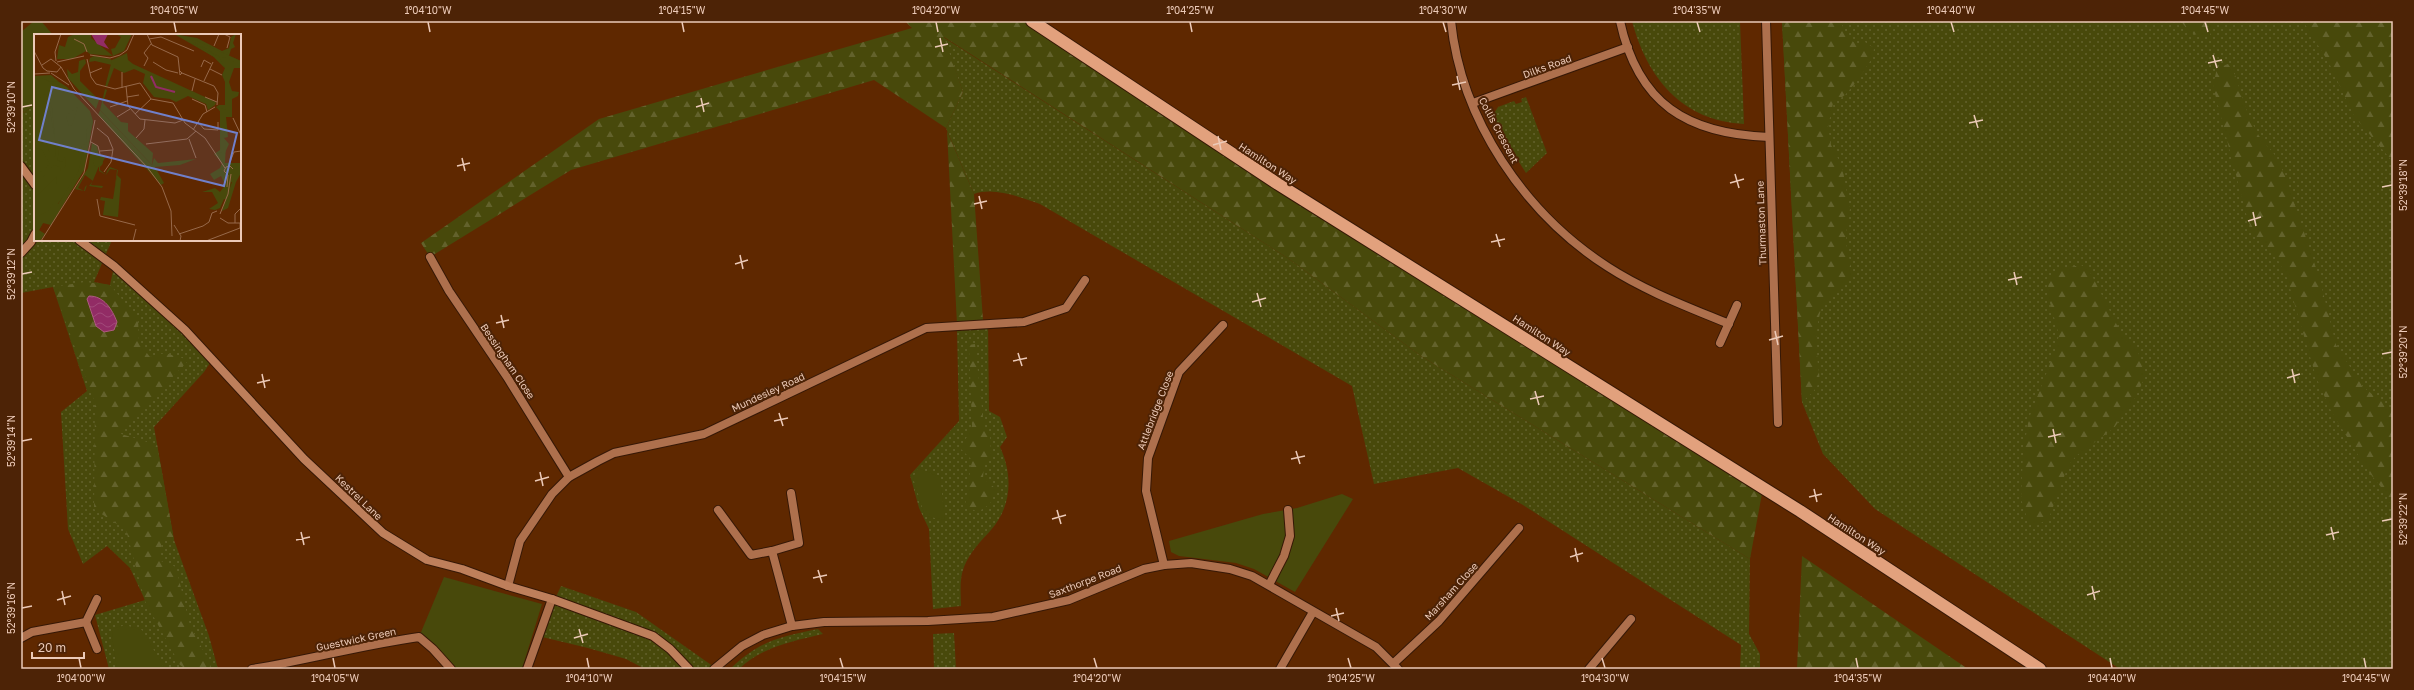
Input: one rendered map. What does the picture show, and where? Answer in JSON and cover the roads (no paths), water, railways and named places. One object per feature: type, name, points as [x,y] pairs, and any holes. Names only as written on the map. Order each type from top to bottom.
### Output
[{"type":"highway","name":"Hamilton Way","points":[[1032,21],[1278,184],[1800,511],[2040,669]]},
{"type":"street","name":"Collis Crescent","points":[[1451,21],[1457,55],[1473,103],[1492,142],[1513,177],[1538,208],[1577,245],[1606,266],[1643,287],[1728,324]]},
{"type":"street","points":[[1620,21],[1628,47],[1648,87],[1680,116],[1700,126],[1727,134],[1768,137]]},
{"type":"street","name":"Thurmaston Lane","points":[[1766,21],[1768,137],[1778,423]]},
{"type":"street","name":"Dilks Road","points":[[1473,103],[1628,47]]},
{"type":"street","points":[[21,166],[34,184]]},
{"type":"street","points":[[21,252],[31,242],[34,236]]},
{"type":"street","name":"Kestrel Lane","points":[[80,241],[114,266],[185,330],[304,459],[383,533],[427,560],[462,569],[508,586],[552,599],[653,636],[670,649],[689,669]]},
{"type":"street","name":"Bessingham Close","points":[[430,257],[449,291],[507,377],[569,477]]},
{"type":"street","name":"Mundesley Road","points":[[508,586],[520,541],[552,494],[569,477],[614,453],[704,434],[926,328],[1024,322],[1066,308],[1085,280]]},
{"type":"street","points":[[1720,343],[1737,305]]},
{"type":"street","name":"Attlebridge Close","points":[[1164,565],[1146,491],[1148,458],[1179,372],[1223,325]]},
{"type":"street","points":[[718,510],[751,555],[772,551],[799,543],[791,493]]},
{"type":"street","points":[[1269,585],[1284,556],[1290,536],[1288,510]]},
{"type":"street","name":"Marsham Close","points":[[1396,666],[1439,621],[1519,528]]},
{"type":"street","points":[[772,551],[792,626]]},
{"type":"street","name":"Saxthorpe Road","points":[[714,669],[742,646],[764,635],[792,626],[824,622],[928,621],[993,617],[1063,602],[1144,569],[1164,565],[1191,563],[1230,569],[1252,576],[1376,647],[1396,666]]},
{"type":"street","points":[[97,599],[86,622],[97,649]]},
{"type":"street","points":[[526,669],[552,599]]},
{"type":"street","points":[[1280,669],[1313,612]]},
{"type":"street","points":[[1589,669],[1631,619]]},
{"type":"street","points":[[21,638],[32,632],[86,622]]},
{"type":"street","name":"Guestwick Green","points":[[252,669],[309,660],[376,643],[418,637],[433,649],[451,669]]},
{"type":"water","points":[[89,296],[99,298],[107,304],[113,312],[117,322],[114,330],[104,332],[96,326],[87,299]]}]
